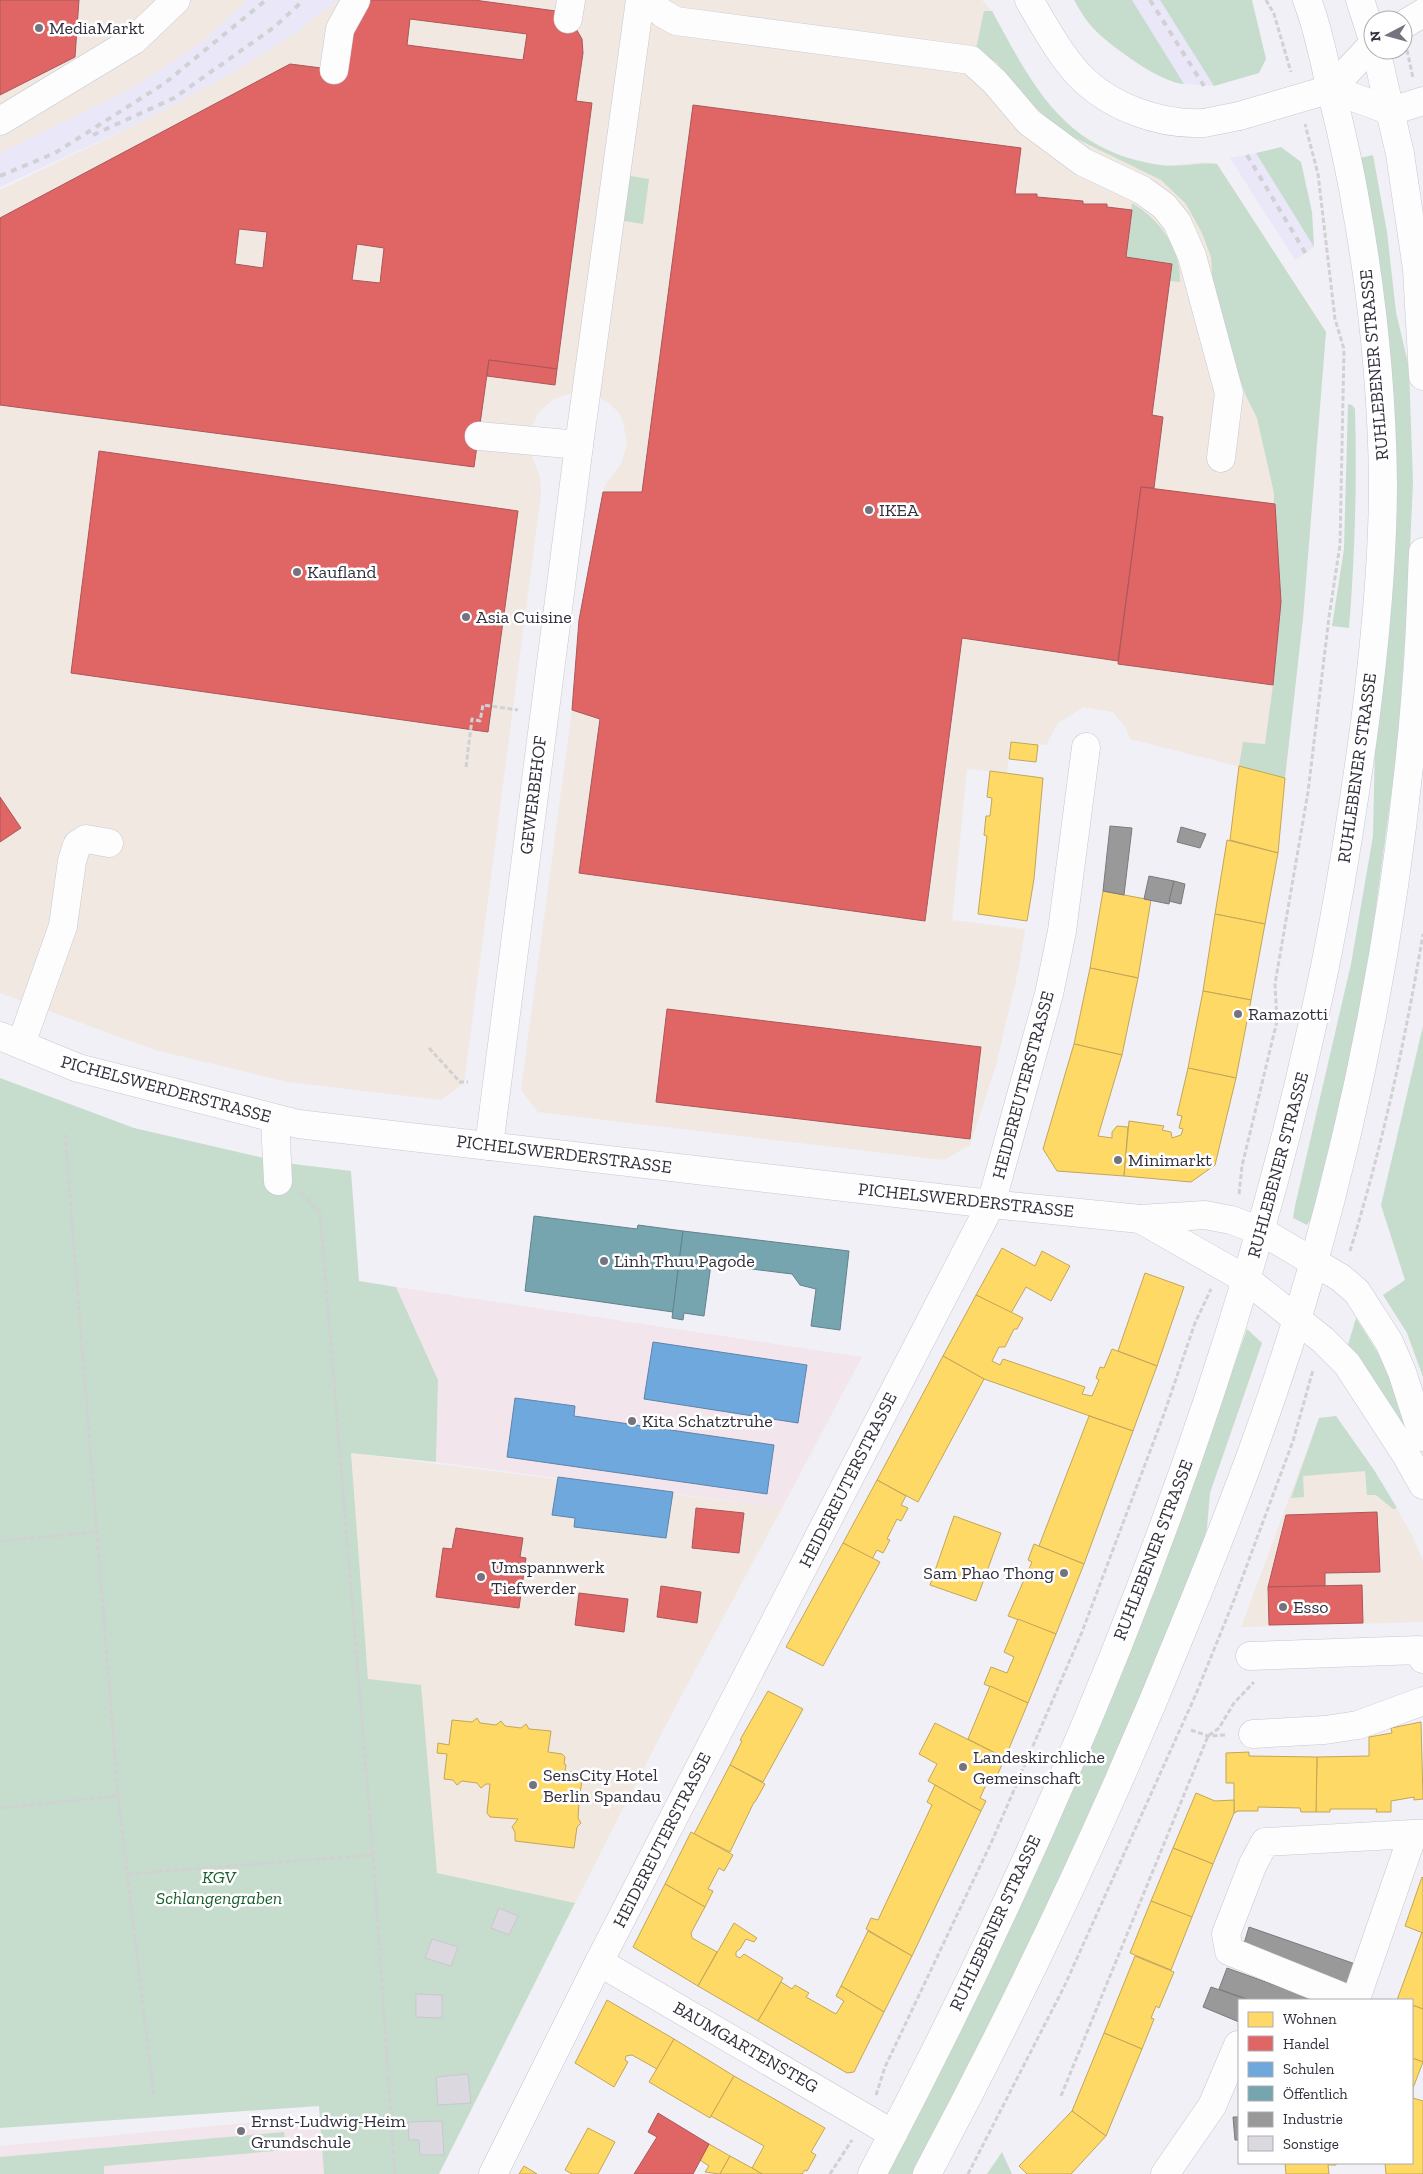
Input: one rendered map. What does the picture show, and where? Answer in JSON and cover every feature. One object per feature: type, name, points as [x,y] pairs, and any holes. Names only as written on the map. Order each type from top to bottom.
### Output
[{"type":"street","points":[[0,121],[134,40],[176,0]]},
{"type":"street","points":[[334,70],[340,28],[349,9],[356,0]]},
{"type":"street","name":"GEWERBEHOF","points":[[489,1146],[579,445],[640,0]]},
{"type":"street","points":[[647,0],[662,13],[676,21],[971,60],[995,82],[1028,122],[1082,162],[1142,190],[1164,206],[1177,222],[1192,256],[1229,393],[1221,458]]},
{"type":"street","points":[[1029,0],[1064,56],[1079,74],[1095,88],[1144,115],[1180,123],[1204,123],[1239,116],[1332,89],[1363,53]]},
{"type":"street","name":"RUHLEBENER STRASSE","points":[[872,2174],[987,1943],[1047,1811],[1105,1675],[1174,1496],[1247,1280],[1261,1231],[1291,1120],[1334,924],[1353,815],[1369,688],[1380,562],[1383,488],[1381,431],[1370,289],[1348,158],[1332,89],[1307,0]]},
{"type":"street","points":[[1378,60],[1400,154],[1417,269],[1423,376]]},
{"type":"street","points":[[1332,89],[1391,110],[1423,101]]},
{"type":"street","points":[[479,436],[579,445]]},
{"type":"street","points":[[927,2174],[982,2072],[1069,1892],[1159,1687],[1227,1521],[1297,1319],[1314,1261],[1351,1113],[1386,938],[1403,815],[1416,689],[1423,552]]},
{"type":"street","name":"HEIDEREUTERSTRASSE","points":[[493,2174],[599,1962],[991,1204],[1049,994],[1062,931],[1086,747]]},
{"type":"street","points":[[10,1040],[63,926],[72,861],[77,845],[86,840],[110,843]]},
{"type":"street","name":"PICHELSWERDERSTRASSE","points":[[10,1040],[78,1068],[298,1124],[991,1204],[1140,1219],[1206,1215],[1261,1231],[1342,1278],[1356,1292],[1389,1342],[1402,1372],[1423,1437]]},
{"type":"street","points":[[275,1119],[287,1184]]},
{"type":"street","name":"PICHELSWERDERSTRASSE","points":[[1140,1219],[1247,1280],[1297,1319],[1347,1364],[1405,1453],[1423,1485]]},
{"type":"street","points":[[1256,1656],[1420,1650],[1423,1659]]},
{"type":"street","points":[[1254,1734],[1325,1730],[1358,1725],[1423,1701]]},
{"type":"street","points":[[1418,1834],[1356,1999],[1348,1999],[1229,1951],[1226,1934],[1253,1864],[1265,1842],[1418,1834]]},
{"type":"street","name":"BAUMGARTENSTEG","points":[[599,1962],[893,2134]]},
{"type":"street","points":[[1165,2174],[1212,2106],[1238,2044]]},
{"type":"path","points":[[1266,0],[1274,14],[1282,40]]},
{"type":"path","points":[[1241,1187],[1242,1166],[1277,1021],[1275,984],[1308,792],[1329,617],[1340,545],[1344,349],[1335,319],[1315,160]]},
{"type":"path","points":[[466,767],[472,720],[480,721],[483,705],[518,710]]},
{"type":"path","points":[[1352,1243],[1383,1137],[1406,1030],[1423,934]]},
{"type":"path","points":[[429,1048],[460,1082],[468,1082]]},
{"type":"path","points":[[65,1134],[118,1796],[154,2098]]},
{"type":"path","points":[[287,1184],[320,1212],[373,1855],[395,2174]]},
{"type":"path","points":[[878,2092],[885,2067],[956,1918],[1051,1707],[1111,1557],[1195,1323],[1206,1303]]},
{"type":"path","points":[[968,2174],[1064,1987],[1196,1694],[1288,1457],[1300,1422],[1305,1395]]},
{"type":"path","points":[[0,1541],[97,1532]]},
{"type":"path","points":[[1061,2096],[1208,1736],[1219,1728],[1234,1702],[1254,1684],[1256,1656]]},
{"type":"path","points":[[1191,1730],[1203,1734]]},
{"type":"path","points":[[0,1808],[118,1796]]},
{"type":"path","points":[[128,1874],[373,1855]]},
{"type":"path","points":[[830,2174],[853,2138]]},
{"type":"shaded area","points":[[0,0],[247,0],[204,41],[131,89],[0,153]]},
{"type":"shaded area","points":[[247,0],[337,0],[294,34],[234,72],[143,121],[0,187],[0,153],[131,89],[204,41]]},
{"type":"shaded area","points":[[337,0],[982,0],[992,11],[1026,74],[1042,98],[1078,133],[1117,155],[1162,166],[1204,162],[1217,164],[1326,332],[1303,618],[1285,778],[1130,739],[1126,728],[1113,712],[1083,707],[1058,723],[1046,745],[1010,741],[1007,773],[967,769],[952,920],[1025,929],[1019,967],[996,1065],[970,1145],[944,1160],[538,1112],[521,1090],[572,710],[579,620],[605,485],[622,462],[627,444],[623,421],[618,412],[610,404],[591,393],[574,392],[554,399],[538,413],[530,430],[530,451],[540,477],[541,494],[464,1083],[441,1100],[288,1082],[155,1050],[0,993],[0,190],[143,121],[234,72],[294,34]]},
{"type":"shaded area","points":[[1132,0],[1160,0],[1214,86],[1184,84]]},
{"type":"shaded area","points":[[1256,153],[1314,247],[1295,260],[1230,158]]},
{"type":"shaded area","name":"Kita Schatztruhe","points":[[396,1287],[862,1357],[782,1508],[436,1462],[438,1380]]},
{"type":"shaded area","points":[[1336,1416],[1374,1470],[1412,1535],[1423,1561],[1423,1622],[1241,1627],[1319,1418]]},
{"type":"shaded area","points":[[351,1453],[782,1508],[671,1715],[575,1903],[437,1873],[368,1679]]},
{"type":"shaded area","name":"Ernst-Ludwig-Heim Grundschule","points":[[320,2116],[324,2174],[0,2174],[0,2146]]},
{"type":"green space","points":[[1074,0],[1132,0],[1184,84],[1174,82],[1150,71],[1112,45],[1091,26]]},
{"type":"green space","points":[[1160,0],[1252,0],[1266,59],[1259,73],[1214,86]]},
{"type":"green space","points":[[984,11],[992,11],[1039,90],[1056,112],[1076,131],[1100,146],[1128,158],[1168,166],[1217,164],[1326,332],[1303,618],[1285,778],[1239,766],[1243,742],[1265,744],[1273,685],[1274,493],[1257,418],[1246,396],[1219,321],[1213,288],[1211,257],[1202,233],[1186,204],[1161,180],[1073,137],[1044,116],[1015,86],[997,63],[976,49]]},
{"type":"green space","points":[[1281,147],[1301,162],[1312,212],[1314,247],[1256,153]]},
{"type":"green space","points":[[1373,155],[1387,232],[1396,312],[1409,368],[1413,482],[1408,592],[1398,744],[1368,966],[1344,1086],[1311,1219],[1307,1225],[1293,1218],[1351,964],[1373,836],[1375,746],[1386,642],[1360,158]]},
{"type":"green space","points":[[624,175],[649,179],[643,224],[618,220]]},
{"type":"green space","points":[[1132,203],[1151,218],[1167,236],[1177,258],[1180,282],[1170,281],[1172,264],[1126,257]]},
{"type":"green space","points":[[1348,404],[1352,405],[1355,409],[1356,464],[1349,628],[1332,626],[1344,549]]},
{"type":"green space","points":[[1423,1026],[1423,1377],[1407,1333],[1383,1295],[1405,1280],[1381,1205]]},
{"type":"green space","name":"KGV Schlangengraben","points":[[0,1078],[134,1128],[285,1163],[351,1171],[359,1281],[396,1287],[438,1380],[436,1462],[351,1453],[368,1679],[421,1685],[437,1873],[575,1903],[439,2174],[324,2174],[319,2106],[0,2128]]},
{"type":"green space","points":[[1356,1318],[1383,1361],[1410,1432],[1405,1434],[1347,1348]]},
{"type":"green space","points":[[1247,1329],[1262,1343],[1210,1493],[1207,1528],[1203,1543],[1103,1784],[992,2019],[912,2174],[886,2174],[1210,1434]]},
{"type":"green space","points":[[1336,1416],[1374,1470],[1397,1508],[1393,1509],[1376,1495],[1367,1495],[1365,1471],[1303,1476],[1304,1497],[1291,1498],[1319,1418]]},
{"type":"green space","points":[[284,2132],[286,2150],[104,2166],[104,2174],[0,2174],[0,2157]]},
{"type":"green space","points":[[1002,2152],[1012,2174],[987,2174]]},
{"type":"building: Wohnen","points":[[1011,742],[1038,745],[1036,762],[1009,759]]},
{"type":"building: Wohnen","points":[[1239,766],[1285,778],[1278,853],[1230,840]]},
{"type":"building: Wohnen","points":[[990,771],[1043,778],[1034,879],[1027,921],[978,914],[987,836],[984,835],[986,816],[990,816],[992,798],[987,797]]},
{"type":"building: Wohnen","points":[[1227,840],[1278,853],[1265,924],[1215,914]]},
{"type":"building: Wohnen","points":[[1103,891],[1151,900],[1138,978],[1090,968]]},
{"type":"building: Wohnen","points":[[1215,914],[1265,924],[1251,1000],[1203,991]]},
{"type":"building: Wohnen","points":[[1090,968],[1138,978],[1122,1055],[1074,1044]]},
{"type":"building: Wohnen","points":[[1203,991],[1251,1000],[1236,1078],[1188,1068]]},
{"type":"building: Wohnen","points":[[1074,1044],[1122,1055],[1098,1136],[1112,1138],[1112,1132],[1117,1126],[1128,1127],[1124,1176],[1057,1171],[1043,1149]]},
{"type":"building: Wohnen","points":[[1188,1068],[1236,1078],[1215,1165],[1191,1182],[1124,1176],[1129,1121],[1164,1126],[1162,1130],[1171,1132],[1172,1138],[1181,1135],[1183,1129],[1179,1128],[1182,1116],[1177,1115]]},
{"type":"building: Wohnen","points":[[1002,1248],[1035,1266],[1042,1251],[1070,1266],[1051,1301],[1026,1287],[1011,1313],[976,1295]]},
{"type":"building: Wohnen","points":[[1145,1273],[1184,1287],[1157,1366],[1118,1351]]},
{"type":"building: Wohnen","points":[[976,1295],[1023,1318],[1017,1329],[1014,1329],[1005,1347],[999,1347],[992,1361],[1000,1365],[1003,1359],[1085,1387],[1082,1394],[1092,1396],[1099,1380],[1096,1378],[1100,1367],[1104,1368],[1112,1349],[1157,1366],[1133,1431],[984,1379],[943,1356]]},
{"type":"building: Wohnen","points":[[943,1356],[984,1379],[918,1502],[877,1480]]},
{"type":"building: Wohnen","points":[[1089,1416],[1133,1431],[1084,1564],[1039,1546]]},
{"type":"building: Wohnen","points":[[877,1480],[906,1496],[901,1505],[908,1508],[901,1521],[897,1519],[887,1539],[890,1540],[883,1553],[877,1550],[872,1559],[843,1543]]},
{"type":"building: Wohnen","points":[[954,1516],[1001,1533],[976,1601],[930,1585]]},
{"type":"building: Wohnen","points":[[843,1543],[880,1562],[823,1666],[786,1647]]},
{"type":"building: Wohnen","points":[[1034,1544],[1084,1564],[1056,1634],[1008,1616],[1032,1562],[1028,1560]]},
{"type":"building: Wohnen","points":[[1018,1619],[1056,1634],[1028,1703],[984,1684],[991,1667],[1007,1673],[1014,1657],[1004,1652]]},
{"type":"building: Wohnen","points":[[990,1686],[1028,1703],[1005,1758],[968,1739]]},
{"type":"building: Wohnen","points":[[768,1691],[803,1709],[763,1782],[730,1765],[742,1741],[740,1740]]},
{"type":"building: Wohnen","points":[[477,1718],[480,1723],[496,1725],[501,1721],[505,1726],[521,1728],[526,1724],[529,1729],[551,1731],[548,1752],[562,1754],[565,1757],[565,1771],[583,1773],[580,1794],[584,1799],[579,1803],[578,1818],[581,1823],[577,1827],[574,1848],[515,1841],[515,1832],[512,1827],[518,1819],[490,1817],[487,1813],[490,1784],[486,1784],[481,1788],[477,1783],[462,1781],[457,1785],[453,1780],[444,1779],[447,1754],[437,1753],[438,1743],[449,1745],[452,1720],[472,1722]]},
{"type":"building: Wohnen","points":[[1421,1722],[1423,1799],[1414,1800],[1414,1797],[1391,1801],[1391,1812],[1376,1812],[1377,1809],[1330,1809],[1330,1812],[1316,1812],[1317,1757],[1369,1756],[1369,1737],[1392,1733],[1391,1728]]},
{"type":"building: Wohnen","points":[[935,1723],[1005,1758],[995,1780],[989,1778],[980,1798],[986,1801],[981,1811],[928,1781],[937,1764],[919,1754]]},
{"type":"building: Wohnen","points":[[1249,1752],[1249,1756],[1317,1757],[1316,1812],[1301,1812],[1300,1808],[1258,1807],[1258,1811],[1238,1811],[1234,1813],[1234,1783],[1226,1783],[1226,1753]]},
{"type":"building: Wohnen","points":[[730,1765],[765,1784],[754,1802],[730,1852],[694,1834]]},
{"type":"building: Wohnen","points":[[935,1785],[981,1811],[912,1956],[866,1929],[871,1918],[878,1920],[932,1805],[927,1802]]},
{"type":"building: Wohnen","points":[[1196,1793],[1215,1801],[1234,1800],[1234,1813],[1213,1864],[1173,1848]]},
{"type":"building: Wohnen","points":[[691,1832],[733,1855],[724,1871],[719,1868],[708,1889],[713,1891],[705,1907],[665,1884]]},
{"type":"building: Wohnen","points":[[1173,1848],[1213,1864],[1192,1917],[1151,1901]]},
{"type":"building: Wohnen","points":[[1423,1878],[1423,1933],[1405,1926]]},
{"type":"building: Wohnen","points":[[665,1884],[705,1907],[691,1933],[692,1938],[717,1952],[698,1986],[633,1947]]},
{"type":"building: Wohnen","points":[[1151,1901],[1192,1917],[1171,1970],[1130,1953]]},
{"type":"building: Wohnen","points":[[734,1923],[757,1938],[754,1942],[746,1939],[736,1952],[736,1956],[740,1958],[744,1954],[783,1978],[758,2021],[698,1986]]},
{"type":"building: Wohnen","points":[[868,1931],[912,1956],[884,2012],[841,1986]]},
{"type":"building: Wohnen","points":[[1422,1932],[1423,2009],[1413,2005],[1413,1999],[1397,1999]]},
{"type":"building: Wohnen","points":[[1135,1956],[1174,1972],[1159,2008],[1156,2006],[1151,2018],[1154,2019],[1142,2049],[1104,2033]]},
{"type":"building: Wohnen","points":[[781,1982],[792,1989],[795,1985],[809,1993],[806,1997],[836,2014],[844,2001],[836,1996],[841,1986],[884,2012],[854,2072],[847,2073],[758,2021]]},
{"type":"building: Wohnen","points":[[607,2000],[674,2039],[657,2069],[632,2055],[626,2056],[625,2060],[628,2062],[614,2087],[575,2063]]},
{"type":"building: Wohnen","points":[[1413,2005],[1423,2009],[1423,2062],[1413,2058]]},
{"type":"building: Wohnen","points":[[1104,2033],[1142,2049],[1106,2136],[1072,2111]]},
{"type":"building: Wohnen","points":[[674,2039],[734,2076],[710,2118],[649,2082]]},
{"type":"building: Wohnen","points":[[1413,2058],[1423,2062],[1413,2088]]},
{"type":"building: Wohnen","points":[[734,2076],[825,2128],[811,2152],[816,2155],[807,2171],[805,2170],[802,2174],[762,2174],[752,2168],[764,2146],[711,2116]]},
{"type":"building: Wohnen","points":[[1413,2098],[1423,2101],[1423,2174],[1386,2174],[1385,2164],[1413,2164]]},
{"type":"building: Wohnen","points":[[1072,2111],[1106,2136],[1071,2174],[1027,2174],[1019,2166]]},
{"type":"building: Wohnen","points":[[588,2128],[615,2142],[598,2174],[572,2174],[565,2170]]},
{"type":"building: Wohnen","points":[[709,2144],[730,2156],[720,2174],[705,2172],[709,2166],[700,2160]]},
{"type":"building: Wohnen","points":[[730,2156],[752,2168],[762,2174],[720,2174]]},
{"type":"building: Wohnen","points":[[1285,2164],[1336,2164],[1328,2165],[1329,2174],[1286,2174]]},
{"type":"building: Wohnen","points":[[524,2166],[537,2174],[519,2174]]},
{"type":"building: Handel","name":"MediaMarkt","points":[[0,0],[79,0],[75,57],[0,95]]},
{"type":"building: Handel","points":[[364,0],[474,0],[556,11],[572,22],[582,39],[583,53],[576,101],[592,103],[557,369],[489,360],[474,467],[0,405],[0,218],[290,64],[345,71],[351,24]],"holes":[[[410,19],[527,34],[523,60],[407,45]],[[239,229],[267,232],[263,268],[235,264]],[[357,244],[384,248],[380,283],[352,280]]]},
{"type":"building: Handel","name":"IKEA","points":[[693,105],[1021,148],[1015,194],[1037,194],[1037,197],[1083,201],[1083,204],[1107,204],[1107,207],[1132,210],[1126,257],[1172,264],[1152,415],[1163,417],[1154,488],[1141,487],[1118,661],[962,638],[925,921],[579,873],[600,719],[572,710],[579,620],[603,492],[642,492]]},
{"type":"building: Handel","points":[[489,360],[557,369],[555,385],[487,376]]},
{"type":"building: Handel","name":"Kaufland","points":[[99,451],[518,511],[488,732],[71,673]]},
{"type":"building: Handel","points":[[1141,487],[1275,504],[1281,602],[1273,685],[1118,664]]},
{"type":"building: Handel","points":[[0,797],[21,828],[0,842]]},
{"type":"building: Handel","points":[[667,1009],[981,1047],[970,1139],[656,1102]]},
{"type":"building: Handel","points":[[696,1508],[744,1513],[739,1553],[692,1548]]},
{"type":"building: Handel","points":[[1377,1512],[1380,1572],[1325,1573],[1325,1586],[1268,1587],[1286,1515]]},
{"type":"building: Handel","name":"Umspannwerk Tiefwerder","points":[[456,1528],[523,1538],[520,1557],[526,1558],[519,1608],[436,1597],[443,1548],[452,1549]]},
{"type":"building: Handel","points":[[1362,1585],[1363,1623],[1269,1625],[1268,1587]]},
{"type":"building: Handel","points":[[661,1586],[701,1592],[697,1623],[657,1617]]},
{"type":"building: Handel","points":[[579,1593],[628,1599],[624,1632],[575,1625]]},
{"type":"building: Handel","points":[[658,2113],[709,2144],[693,2174],[634,2174],[657,2137],[648,2132]]},
{"type":"building: Schulen","points":[[653,1342],[807,1365],[798,1423],[644,1399]]},
{"type":"building: Schulen","points":[[515,1398],[575,1406],[574,1416],[774,1445],[767,1494],[507,1457]]},
{"type":"building: Schulen","points":[[558,1477],[673,1492],[666,1538],[574,1527],[575,1518],[552,1515]]},
{"type":"building: Öffentlich","name":"Linh Thuu Pagode","points":[[534,1216],[637,1229],[638,1225],[683,1231],[673,1312],[525,1291]]},
{"type":"building: Öffentlich","points":[[683,1231],[849,1251],[840,1330],[811,1326],[816,1289],[800,1285],[792,1274],[711,1264],[704,1316],[684,1313],[683,1320],[672,1318]]},
{"type":"building: Industrie","points":[[1110,826],[1132,828],[1124,895],[1103,891]]},
{"type":"building: Industrie","points":[[1181,827],[1206,834],[1200,848],[1177,842]]},
{"type":"building: Industrie","points":[[1149,876],[1174,881],[1169,904],[1144,899]]},
{"type":"building: Industrie","points":[[1174,881],[1185,884],[1181,904],[1169,901]]},
{"type":"building: Industrie","points":[[1249,1927],[1361,1966],[1355,1986],[1243,1947]]},
{"type":"building: Industrie","points":[[1227,1968],[1313,1999],[1246,1999],[1219,1989]]},
{"type":"building: Industrie","points":[[1211,1987],[1246,1999],[1238,1999],[1238,2022],[1203,2007]]},
{"type":"building: Industrie","points":[[1233,2117],[1238,2117],[1238,2140],[1235,2140]]},
{"type":"building: Sonstige","points":[[499,1908],[518,1916],[509,1935],[491,1928]]},
{"type":"building: Sonstige","points":[[432,1939],[458,1947],[451,1966],[425,1958]]},
{"type":"building: Sonstige","points":[[416,1994],[442,1995],[442,2018],[416,2017]]},
{"type":"building: Sonstige","points":[[468,2074],[471,2103],[438,2105],[436,2077]]},
{"type":"building: Sonstige","points":[[442,2121],[444,2155],[420,2155],[419,2140],[409,2140],[408,2122]]},
{"type":"railway","points":[[0,176],[55,153],[165,83],[266,0]]},
{"type":"railway","points":[[93,135],[174,98],[273,28],[304,0]]},
{"type":"railway","points":[[1150,0],[1204,86]]},
{"type":"railway","points":[[1247,155],[1306,254]]},
{"type":"place","name":"MediaMarkt","points":[[39,28]]},
{"type":"place","name":"IKEA","points":[[869,510]]},
{"type":"place","name":"Kaufland","points":[[297,572]]},
{"type":"place","name":"Asia Cuisine","points":[[466,617]]},
{"type":"place","name":"Ramazotti","points":[[1238,1014]]},
{"type":"place","name":"Minimarkt","points":[[1118,1160]]},
{"type":"place","name":"Linh Thuu Pagode","points":[[604,1261]]},
{"type":"place","name":"Kita Schatztruhe","points":[[632,1421]]},
{"type":"place","name":"Sam Phao Thong","points":[[1064,1573]]},
{"type":"place","name":"Umspannwerk Tiefwerder","points":[[481,1577]]},
{"type":"place","name":"Esso","points":[[1283,1607]]},
{"type":"place","name":"Landeskirchliche Gemeinschaft","points":[[963,1767]]},
{"type":"place","name":"SensCity Hotel Berlin Spandau","points":[[533,1785]]},
{"type":"place","name":"Ernst-Ludwig-Heim Grundschule","points":[[241,2131]]}]
